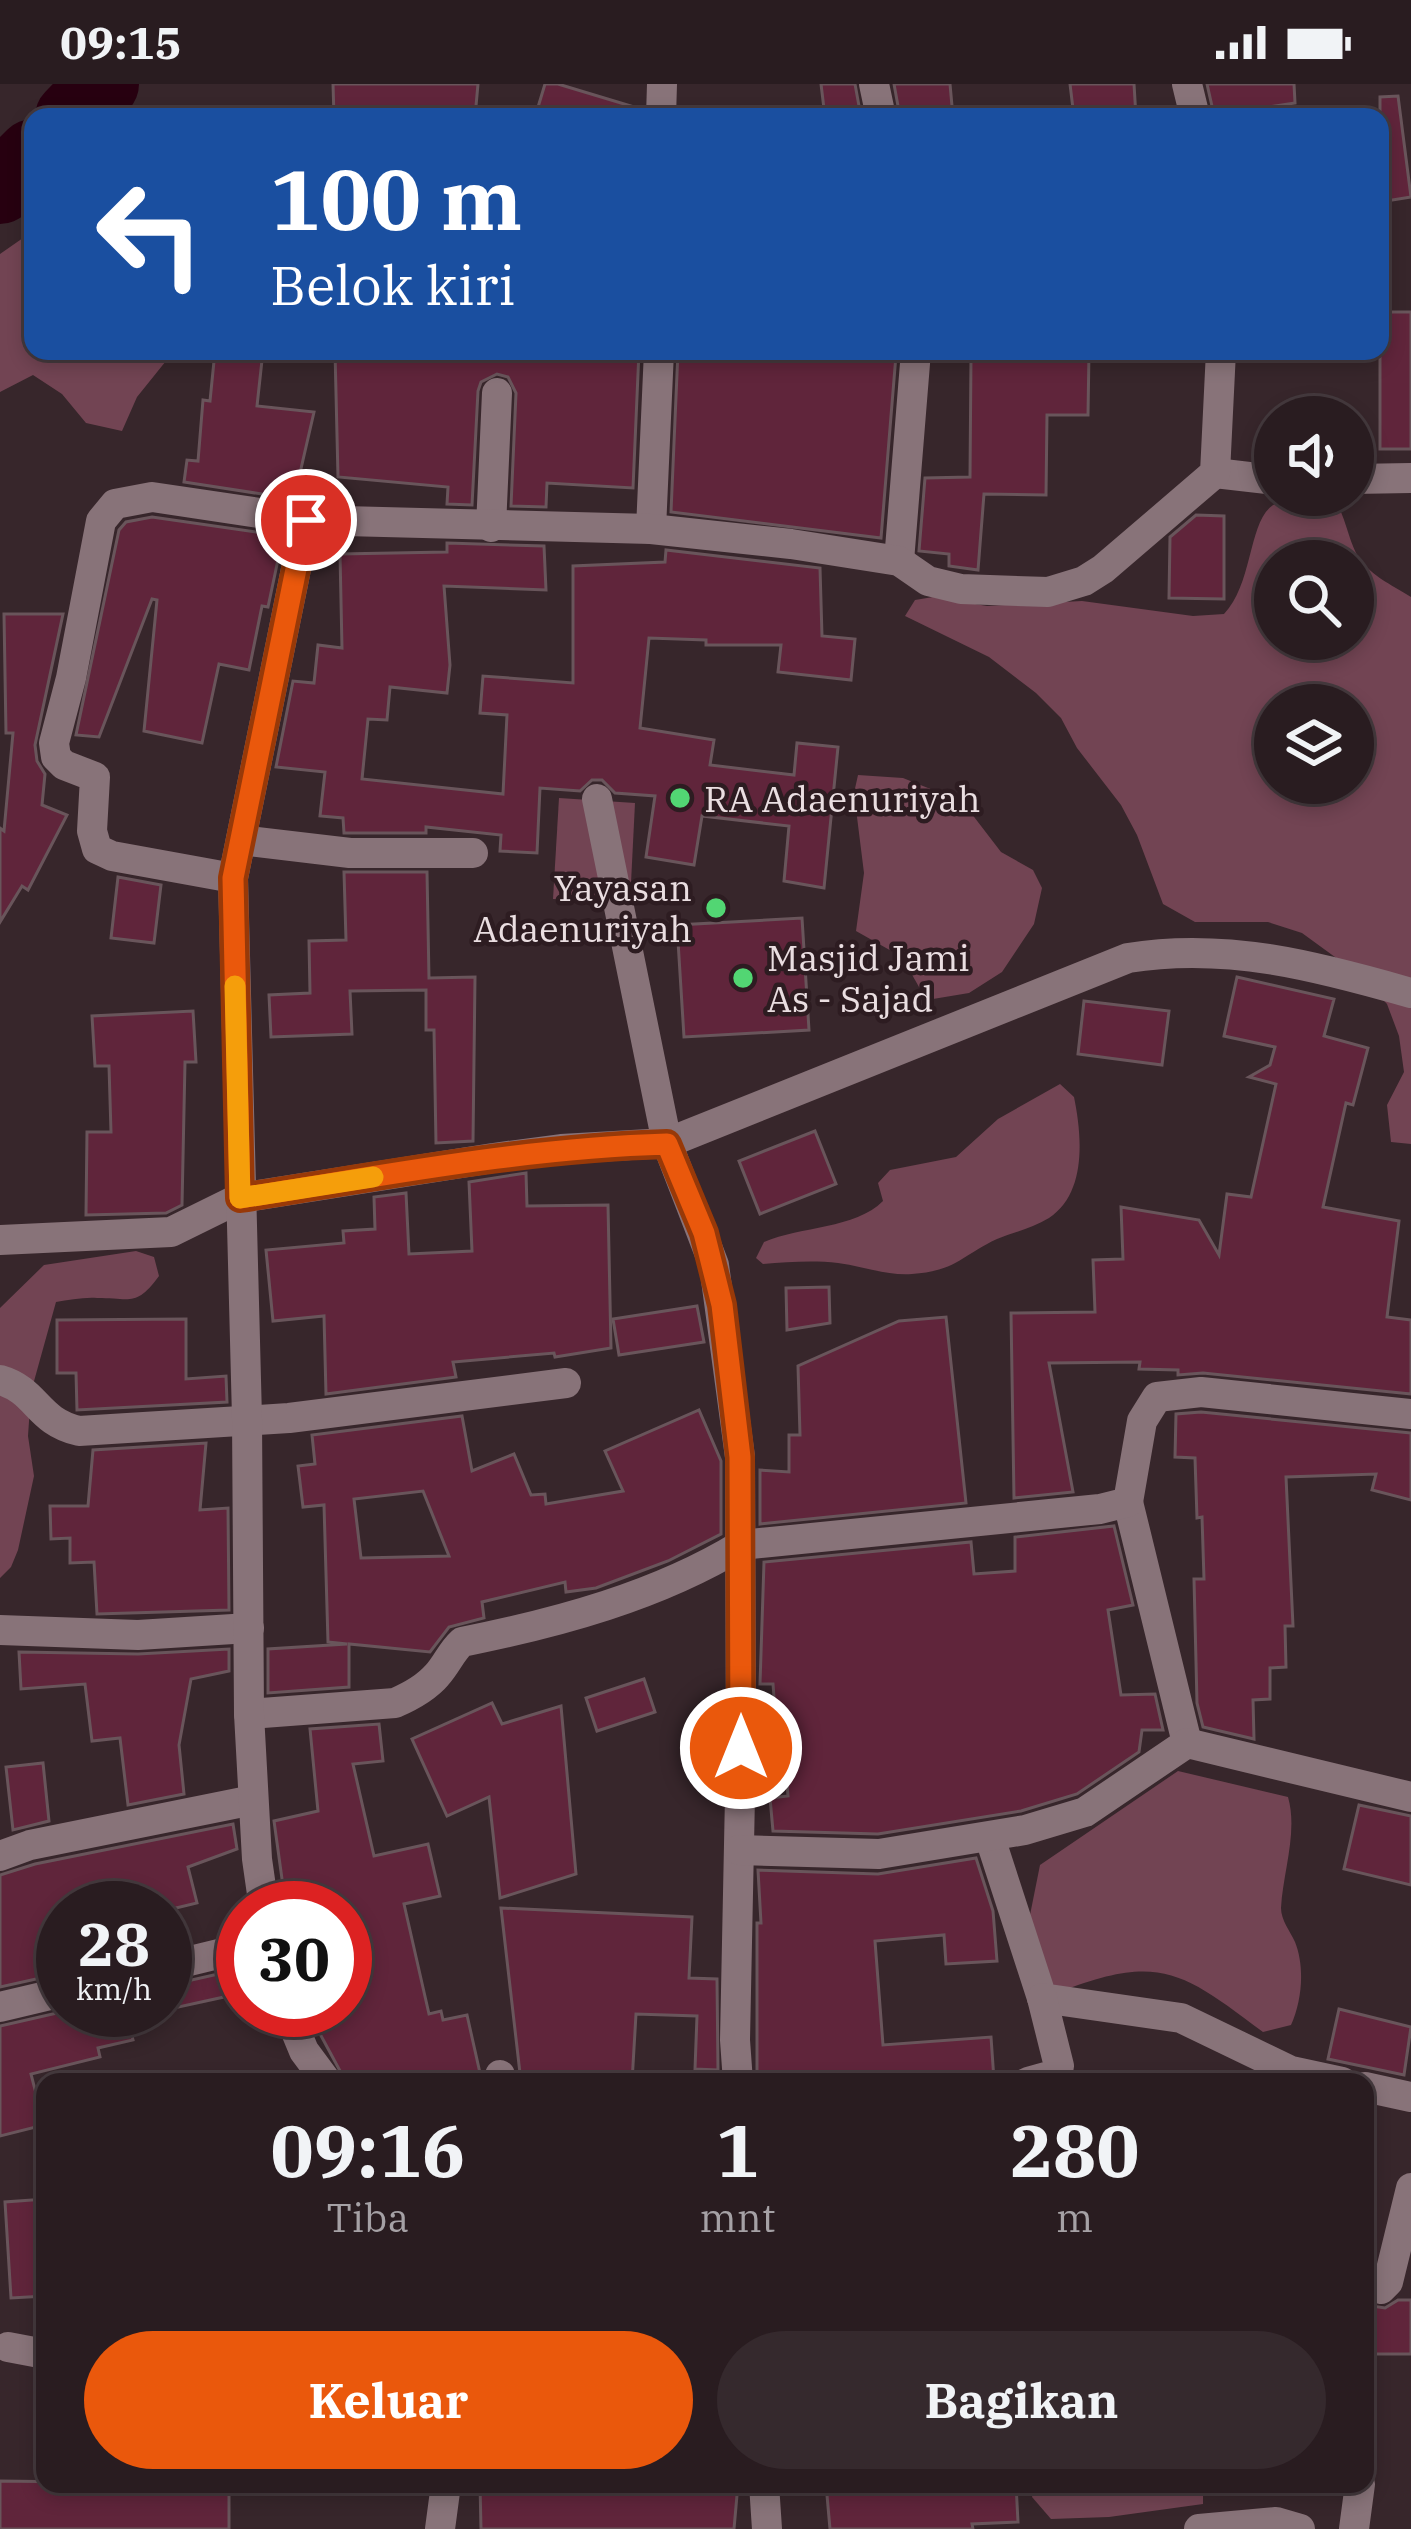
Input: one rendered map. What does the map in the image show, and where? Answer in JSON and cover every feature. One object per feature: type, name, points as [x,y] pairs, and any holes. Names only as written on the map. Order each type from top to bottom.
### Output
[{"type":"street","points":[[651,529],[658,360]]},
{"type":"street","points":[[899,561],[915,360]]},
{"type":"street","points":[[1216,473],[1222,360]]},
{"type":"street","points":[[491,527],[497,393]]},
{"type":"street","points":[[233,878],[112,856],[98,849],[92,831],[95,777],[58,761],[54,743],[100,521],[115,504],[152,497],[306,520],[651,529],[899,561],[948,587],[1048,592],[1103,568],[1216,473],[1254,478]]},
{"type":"street","points":[[1374,479],[1411,478]]},
{"type":"street","points":[[261,1881],[250,1714],[233,878],[306,520]]},
{"type":"street","points":[[597,799],[667,1144],[704,1233],[722,1305],[740,1457],[737,2073]]},
{"type":"street","points":[[241,840],[350,853],[473,854]]},
{"type":"street","points":[[0,1240],[171,1232],[240,1198],[493,1158],[667,1144],[1128,958],[1156,953],[1263,956],[1411,993]]},
{"type":"street","points":[[0,1380],[32,1398],[55,1425],[79,1431],[290,1418],[566,1383]]},
{"type":"street","points":[[1187,1743],[1128,1502],[1142,1420],[1157,1397],[1201,1392],[1411,1414]]},
{"type":"street","points":[[250,1714],[395,1703],[417,1693],[440,1673],[462,1642],[561,1618],[656,1587],[703,1568],[741,1545],[1100,1509],[1128,1502]]},
{"type":"street","points":[[0,1630],[138,1635],[249,1628]]},
{"type":"street","points":[[739,1850],[879,1854],[990,1838],[1085,1812],[1187,1743],[1411,1797]]},
{"type":"street","points":[[0,1856],[30,1845],[253,1800]]},
{"type":"street","points":[[990,1838],[1042,1998],[1059,2066],[1054,2073]]},
{"type":"street","points":[[0,2007],[36,1998]]},
{"type":"street","points":[[1042,1998],[1181,2018],[1300,2073]]},
{"type":"street","points":[[298,2037],[321,2073]]},
{"type":"street","points":[[1374,2089],[1411,2097]]},
{"type":"street","points":[[1374,2287],[1381,2289],[1388,2282],[1411,2188]]},
{"type":"street","points":[[8,2347],[36,2352]]},
{"type":"street","points":[[440,2529],[445,2493]]},
{"type":"street","points":[[765,2493],[767,2529]]},
{"type":"street","points":[[1354,2529],[1359,2493]]},
{"type":"street","points":[[1199,2529],[1276,2522],[1300,2529]]},
{"type":"shaded area","points":[[24,237],[24,360],[167,360],[137,397],[122,431],[86,423],[62,394],[33,375],[0,392],[0,254]]},
{"type":"shaded area","points":[[1264,516],[1342,516],[1351,540],[1254,540]]},
{"type":"shaded area","points":[[1254,540],[1254,660],[1374,660],[1374,573],[1411,597],[1411,1144],[1391,1142],[1387,1105],[1404,1072],[1399,1036],[1387,1004],[1361,976],[1302,933],[1268,922],[1195,922],[1163,904],[1121,805],[1077,748],[1061,718],[989,657],[905,616],[915,600],[933,597],[987,606],[1082,601],[1193,616],[1224,614],[1241,586]]},
{"type":"shaded area","points":[[858,775],[903,778],[953,798],[968,809],[1001,852],[1033,870],[1042,888],[1034,924],[1002,972],[969,993],[933,999],[919,987],[902,957],[856,931],[864,873],[854,793]]},
{"type":"shaded area","points":[[559,798],[635,803],[630,903],[553,899]]},
{"type":"shaded area","points":[[1060,1084],[1074,1097],[1079,1163],[1070,1194],[1049,1218],[927,1272],[894,1274],[819,1262],[763,1264],[756,1258],[764,1242],[871,1210],[883,1201],[878,1183],[890,1170],[956,1157],[998,1119]]},
{"type":"shaded area","points":[[136,1251],[154,1257],[159,1276],[139,1297],[56,1302],[31,1392],[28,1436],[34,1476],[18,1550],[0,1578],[0,1308],[44,1265]]},
{"type":"shaded area","points":[[1178,1771],[1288,1797],[1291,1838],[1281,1908],[1301,1973],[1291,2025],[1263,2032],[1189,1982],[1146,1971],[1093,1980],[1059,1992],[1023,1950],[1040,1865]]},
{"type":"shaded area","points":[[1033,2493],[1203,2493],[1203,2504],[1109,2517],[1051,2519]]},
{"type":"building","points":[[333,84],[478,84],[476,108],[334,108]]},
{"type":"building","points":[[545,84],[558,84],[638,108],[538,108]]},
{"type":"building","points":[[821,84],[855,84],[859,108],[824,108]]},
{"type":"building","points":[[894,84],[950,84],[952,108],[898,108]]},
{"type":"building","points":[[1070,84],[1134,84],[1135,108],[1073,108]]},
{"type":"building","points":[[1207,84],[1294,84],[1295,103],[1212,108]]},
{"type":"building","points":[[1398,96],[1411,197],[1389,201],[1389,108],[1380,108],[1380,97]]},
{"type":"building","points":[[1389,312],[1411,312],[1411,449],[1380,449],[1380,360],[1389,360]]},
{"type":"building","points":[[214,360],[262,360],[257,406],[314,412],[294,499],[184,482],[187,460],[198,461],[203,400],[210,401]]},
{"type":"building","points":[[335,360],[639,360],[633,488],[547,483],[546,507],[511,506],[516,393],[508,377],[497,374],[481,382],[478,391],[472,505],[447,504],[448,487],[338,477]]},
{"type":"building","points":[[678,360],[896,360],[881,538],[671,512]]},
{"type":"building","points":[[971,360],[1089,360],[1088,415],[1047,415],[1046,495],[984,494],[978,570],[949,566],[949,554],[919,551],[925,478],[970,477]]},
{"type":"building","points":[[1196,515],[1224,516],[1224,599],[1169,598],[1170,537]]},
{"type":"building","points":[[152,517],[283,536],[249,670],[219,664],[202,743],[144,731],[157,600],[152,599],[99,737],[76,735],[119,530],[126,522]]},
{"type":"building","points":[[447,543],[544,546],[546,590],[444,586],[450,665],[447,693],[390,687],[387,720],[368,719],[362,779],[503,794],[507,715],[480,713],[483,676],[573,683],[573,566],[665,562],[666,550],[820,568],[822,636],[855,639],[851,680],[778,672],[781,645],[706,645],[706,640],[649,638],[640,728],[714,740],[710,765],[794,775],[797,743],[838,747],[824,888],[784,881],[789,826],[702,816],[694,865],[646,857],[655,796],[615,793],[602,780],[592,780],[580,791],[540,788],[537,853],[500,851],[501,835],[426,827],[426,833],[344,833],[343,818],[320,816],[325,772],[276,767],[293,681],[314,683],[318,645],[342,648],[340,554],[447,552]]},
{"type":"building","points":[[4,614],[63,614],[35,745],[45,774],[42,805],[67,815],[28,890],[22,886],[0,922],[0,828],[4,831],[13,733],[6,733]]},
{"type":"building","points":[[344,872],[427,872],[429,978],[475,977],[473,1141],[436,1143],[434,1030],[426,1030],[426,990],[350,991],[352,1034],[271,1037],[269,995],[310,993],[309,941],[346,940]]},
{"type":"building","points":[[118,877],[161,885],[154,943],[111,938]]},
{"type":"building","name":"Masjid Jami As - Sajad","points":[[802,918],[809,1030],[684,1037],[677,925]]},
{"type":"building","points":[[1237,977],[1334,999],[1324,1036],[1368,1048],[1353,1105],[1346,1103],[1323,1207],[1399,1221],[1387,1317],[1411,1320],[1411,1394],[1203,1373],[1178,1375],[1178,1370],[1139,1369],[1140,1362],[1049,1363],[1073,1492],[1014,1498],[1011,1313],[1095,1312],[1093,1260],[1123,1259],[1121,1207],[1199,1220],[1219,1255],[1227,1194],[1251,1197],[1276,1084],[1249,1077],[1270,1065],[1275,1047],[1224,1036]]},
{"type":"building","points":[[1084,1001],[1169,1011],[1162,1065],[1078,1054]]},
{"type":"building","points":[[193,1011],[196,1062],[185,1062],[182,1205],[166,1213],[86,1215],[87,1132],[111,1132],[109,1066],[95,1066],[92,1016]]},
{"type":"building","points":[[815,1131],[836,1184],[760,1214],[739,1161]]},
{"type":"building","points":[[526,1173],[527,1206],[608,1205],[611,1348],[555,1357],[554,1353],[453,1362],[456,1377],[326,1394],[324,1316],[273,1321],[266,1250],[344,1243],[343,1231],[375,1229],[374,1197],[406,1193],[409,1254],[472,1251],[469,1182]]},
{"type":"building","points":[[829,1287],[830,1323],[787,1330],[786,1288]]},
{"type":"building","points":[[697,1306],[704,1342],[619,1355],[613,1319]]},
{"type":"building","points":[[946,1317],[966,1503],[760,1524],[760,1470],[789,1472],[789,1435],[800,1435],[798,1366],[899,1321]]},
{"type":"building","points":[[186,1319],[186,1379],[226,1376],[227,1402],[77,1410],[76,1373],[57,1373],[57,1320]]},
{"type":"building","points":[[699,1410],[721,1461],[721,1534],[668,1561],[596,1588],[566,1592],[565,1582],[482,1602],[484,1618],[449,1627],[430,1652],[349,1644],[349,1687],[268,1693],[268,1649],[347,1644],[328,1642],[324,1505],[303,1507],[298,1466],[315,1464],[312,1435],[462,1416],[472,1471],[514,1454],[531,1495],[545,1494],[546,1504],[623,1491],[605,1451]],"holes":[[[423,1491],[449,1556],[361,1558],[354,1499]]]},
{"type":"building","points":[[1201,1412],[1411,1433],[1411,1500],[1372,1490],[1376,1474],[1286,1477],[1293,1626],[1285,1626],[1286,1667],[1270,1668],[1270,1699],[1253,1700],[1254,1739],[1203,1727],[1197,1703],[1194,1579],[1204,1579],[1202,1517],[1197,1518],[1195,1458],[1175,1457],[1176,1414]]},
{"type":"building","points":[[206,1443],[200,1510],[228,1508],[229,1610],[97,1614],[94,1562],[70,1563],[70,1538],[51,1539],[50,1506],[88,1506],[93,1450]]},
{"type":"building","points":[[1114,1526],[1133,1605],[1108,1610],[1121,1695],[1155,1694],[1163,1730],[1142,1730],[1139,1752],[1077,1794],[1021,1811],[878,1834],[773,1831],[770,1798],[788,1796],[773,1684],[760,1684],[764,1562],[971,1542],[974,1574],[1015,1571],[1015,1537]]},
{"type":"building","points":[[229,1649],[229,1671],[191,1679],[179,1745],[184,1794],[128,1805],[120,1738],[92,1741],[85,1684],[21,1689],[19,1652],[138,1654]]},
{"type":"building","points":[[644,1679],[655,1712],[597,1731],[586,1698]]},
{"type":"building","points":[[492,1703],[502,1724],[561,1706],[576,1874],[500,1898],[489,1797],[447,1816],[412,1739]]},
{"type":"building","points":[[379,1724],[383,1761],[353,1764],[374,1856],[428,1844],[440,1896],[404,1904],[429,2014],[441,2011],[443,2020],[467,2015],[480,2073],[341,2073],[322,2037],[372,2037],[372,1881],[282,1881],[274,1821],[318,1811],[310,1729]]},
{"type":"building","points":[[43,1763],[49,1821],[13,1830],[6,1767]]},
{"type":"building","points":[[1359,1805],[1411,1816],[1411,1885],[1344,1869]]},
{"type":"building","points":[[233,1824],[237,1849],[188,1867],[192,1881],[36,1881],[36,1979],[0,1987],[0,1875]]},
{"type":"building","points":[[976,1858],[993,1911],[997,1961],[946,1964],[944,1935],[875,1941],[883,2045],[991,2037],[994,2073],[757,2072],[758,1870],[878,1874]]},
{"type":"building","points":[[501,1908],[692,1917],[689,1978],[717,1979],[718,2070],[695,2069],[697,2016],[636,2014],[633,2073],[520,2073]]},
{"type":"building","points":[[216,1974],[216,1999],[192,2004],[192,1980]]},
{"type":"building","points":[[1339,2009],[1411,2027],[1404,2075],[1328,2059]]},
{"type":"building","points":[[36,2018],[36,2037],[132,2037],[98,2048],[100,2057],[31,2074],[36,2127],[0,2136],[0,2026]]},
{"type":"building","points":[[36,2200],[36,2297],[11,2298],[5,2202]]},
{"type":"building","points":[[1398,2300],[1411,2300],[1411,2354],[1374,2354],[1374,2306],[1385,2308]]},
{"type":"building","points":[[0,2481],[36,2481],[36,2493],[229,2493],[229,2529],[0,2529]]},
{"type":"building","points":[[480,2493],[737,2493],[734,2529],[481,2529]]},
{"type":"building","points":[[827,2493],[1016,2493],[1018,2522],[972,2524],[973,2529],[830,2529]]},
{"type":"waterway","points":[[80,108],[103,84]]},
{"type":"waterway","points":[[0,188],[24,164]]},
{"type":"slow traffic","points":[[235,986],[240,1198],[373,1177]]},
{"type":"place","name":"RA Adaenuriyah","points":[[680,798]]},
{"type":"place","name":"Yayasan Adaenuriyah","points":[[716,908]]},
{"type":"place","name":"Masjid Jami As - Sajad","points":[[743,978]]},
{"type":"route","points":[[306,520],[233,878],[240,1198],[561,1149],[667,1144],[704,1233],[722,1305],[740,1457],[741,1748]]}]
